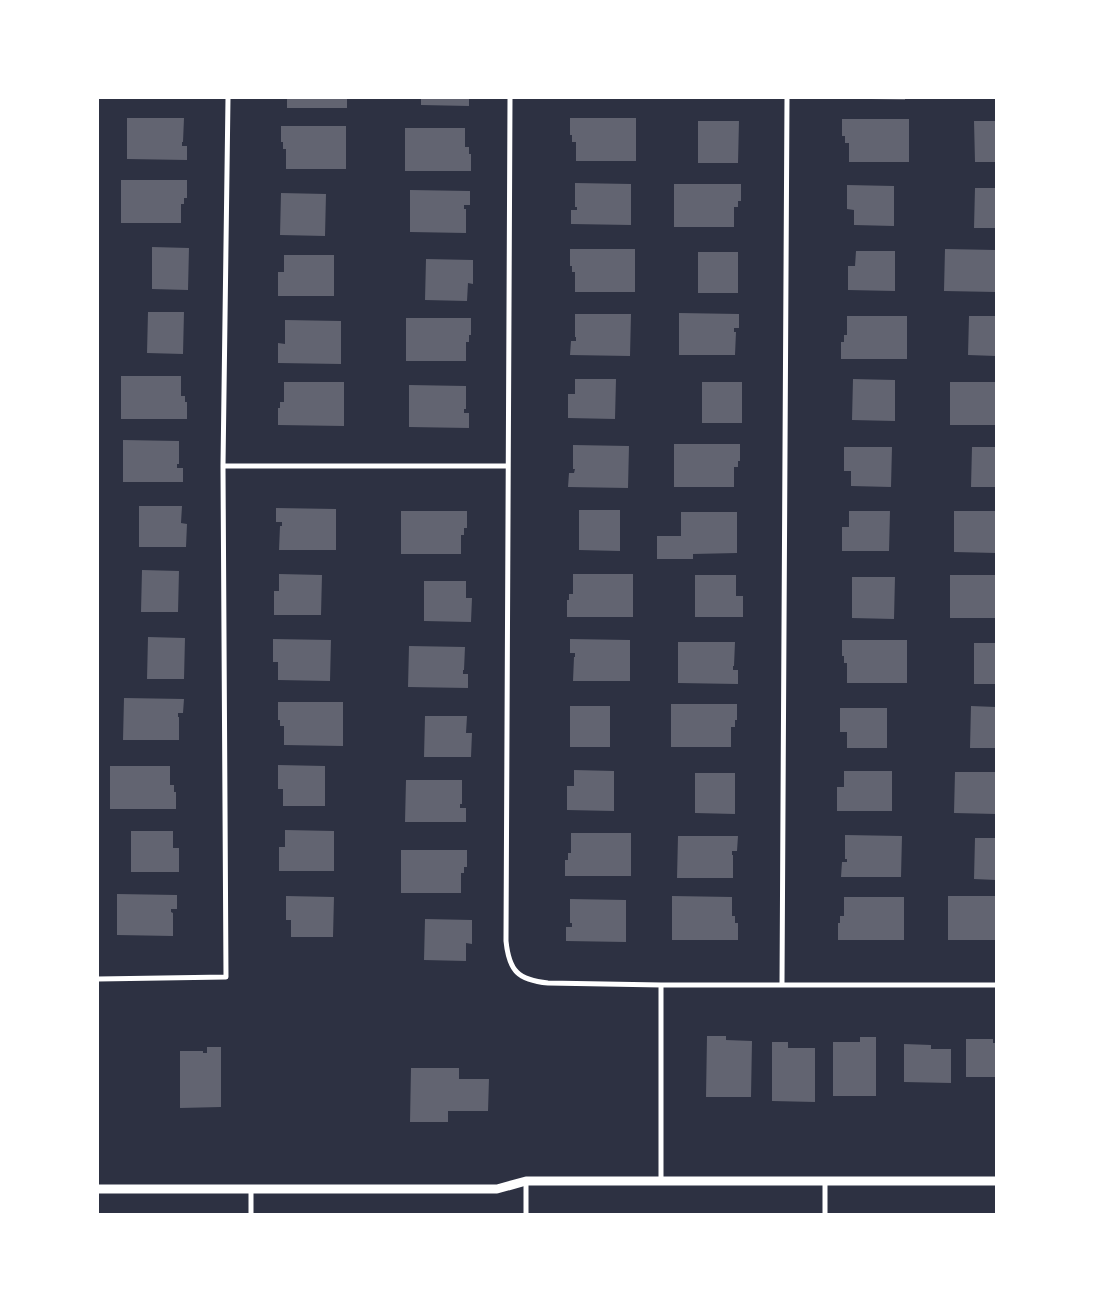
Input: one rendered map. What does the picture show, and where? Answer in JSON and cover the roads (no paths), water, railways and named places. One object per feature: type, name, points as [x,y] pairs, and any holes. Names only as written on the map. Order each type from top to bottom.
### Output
[{"type":"street","points":[[98,979],[226,976],[223,466],[228,98]]},
{"type":"street","points":[[510,98],[506,941],[507,957],[513,968],[521,976],[532,981],[548,983],[996,985]]},
{"type":"street","points":[[782,984],[787,98]]},
{"type":"street","points":[[223,466],[508,466]]},
{"type":"street","points":[[660,1181],[661,985]]},
{"type":"street","points":[[526,1181],[526,1214]]},
{"type":"street","points":[[98,1189],[497,1189],[526,1181],[996,1181]]},
{"type":"street","points":[[825,1181],[825,1214]]},
{"type":"street","points":[[251,1190],[251,1214]]}]
